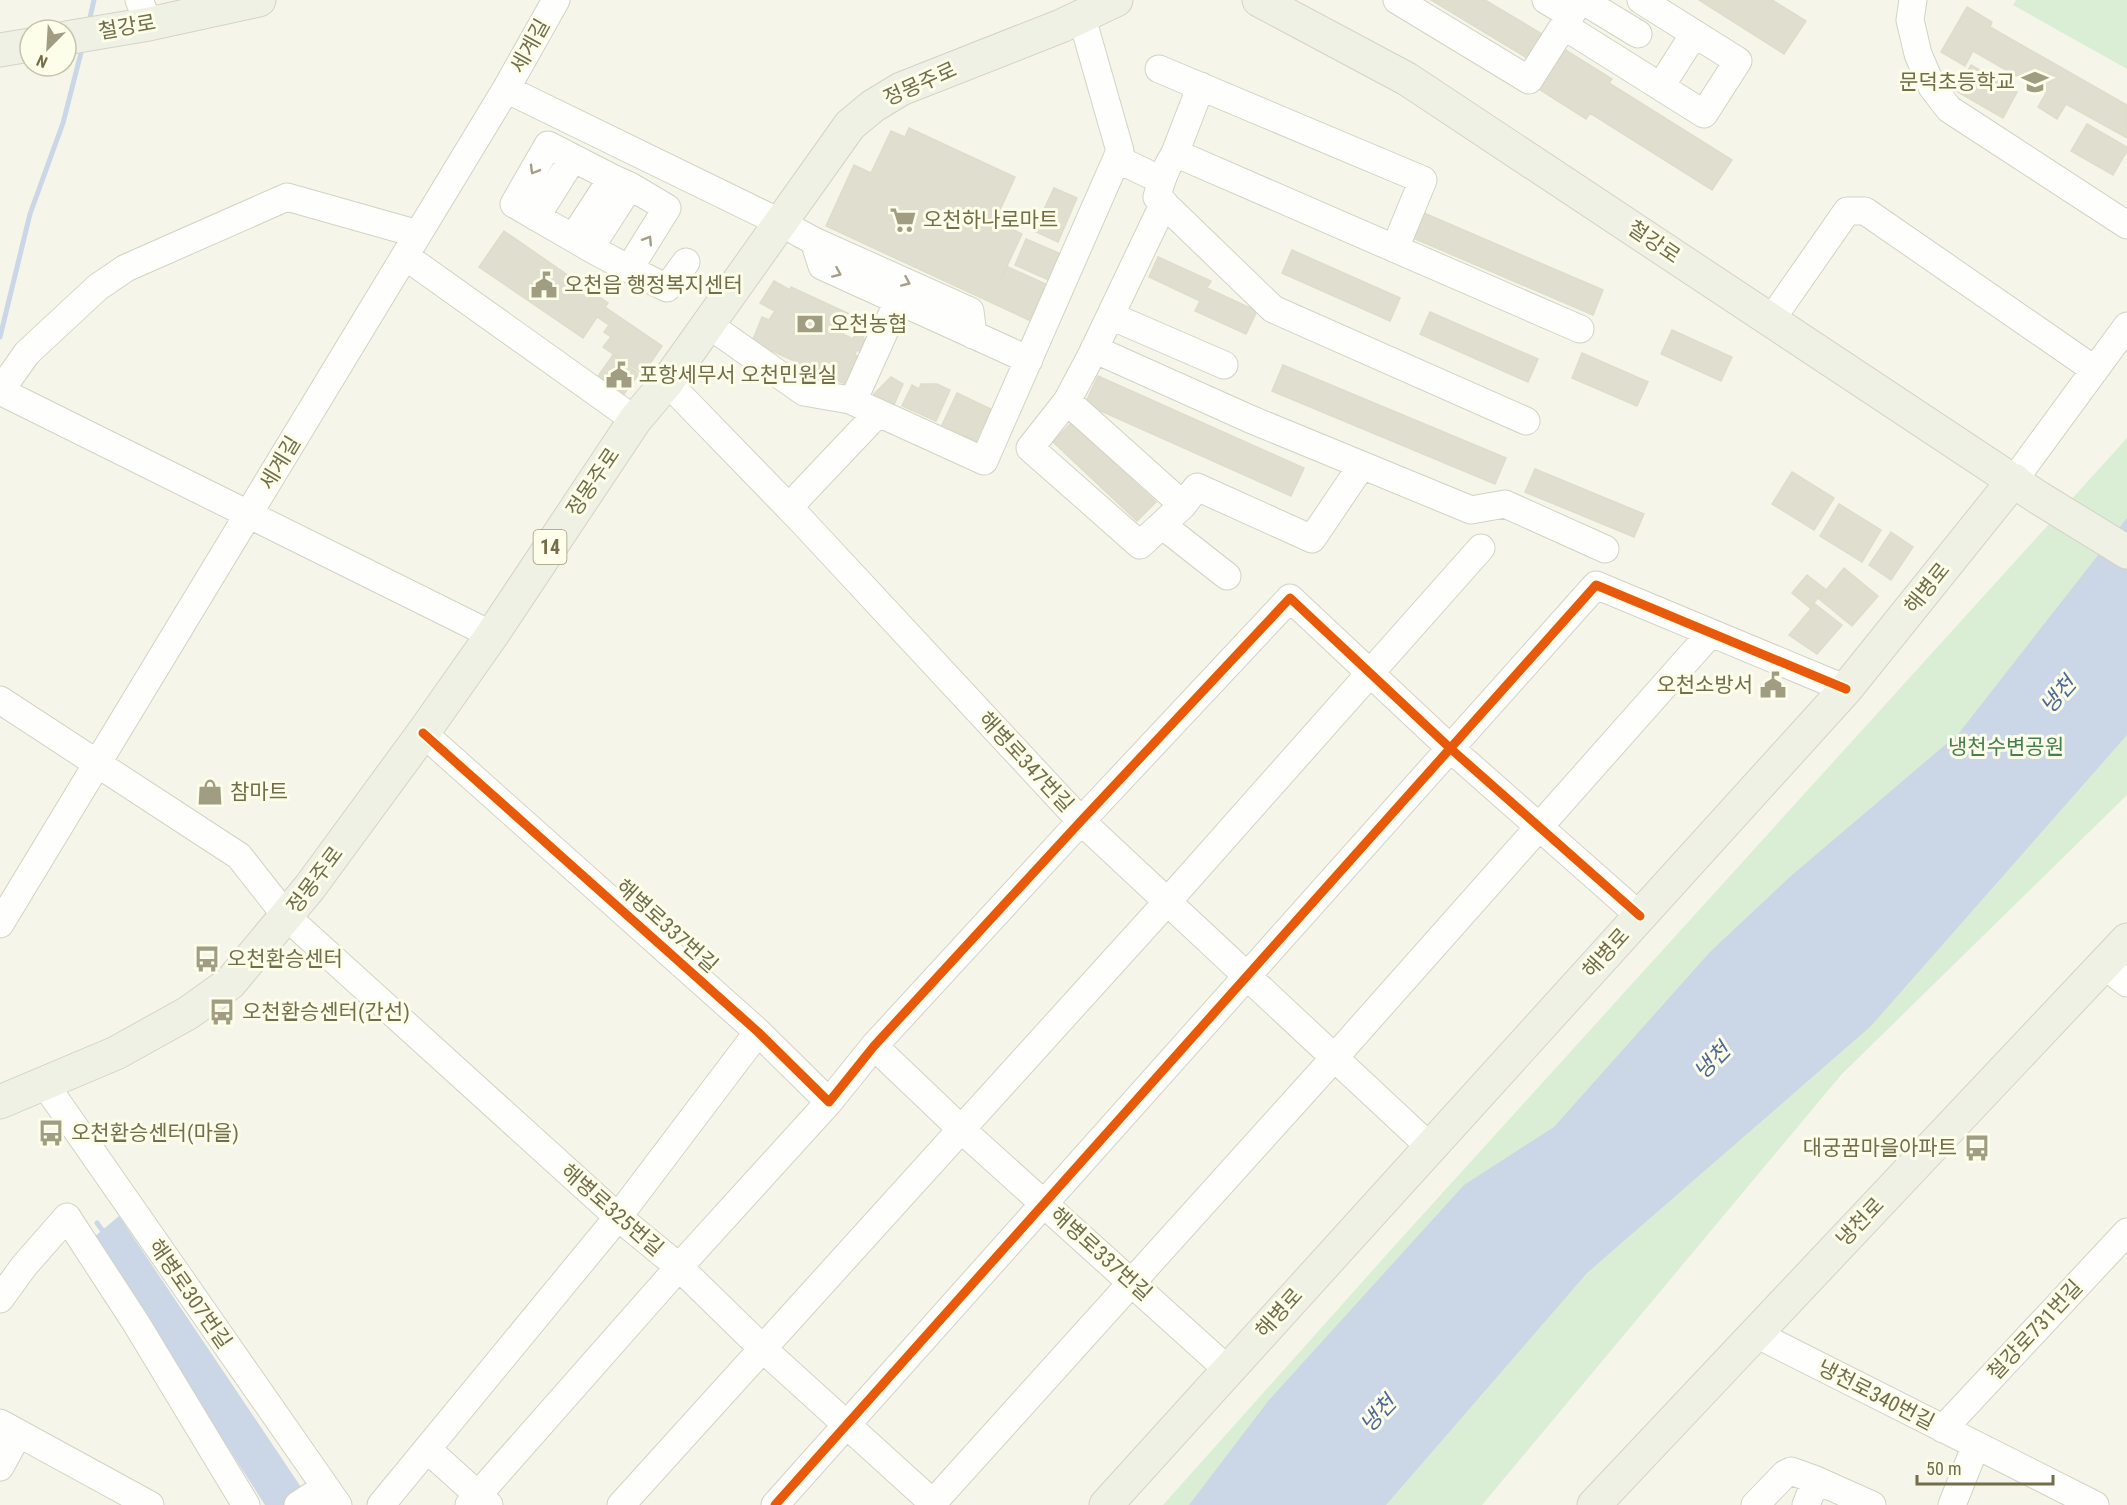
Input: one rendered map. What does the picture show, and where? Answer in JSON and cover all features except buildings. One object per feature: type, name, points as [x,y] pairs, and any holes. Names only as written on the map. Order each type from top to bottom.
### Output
[{"type":"main road","name":"철강로","points":[[78,35],[136,18],[259,0]]},
{"type":"main road","name":"정몽주로","points":[[0,1102],[116,1053],[188,1012],[230,982],[287,917],[423,733],[492,635],[634,420],[667,382],[709,325],[850,125],[873,106],[901,89],[1070,15],[1116,0]]},
{"type":"main road","name":"철강로","points":[[1260,0],[1287,9],[1407,79],[2027,489],[2127,552]]},
{"type":"main road","points":[[0,50],[18,47]]},
{"type":"main road","name":"해병로","points":[[1106,1505],[2027,489]]},
{"type":"main road","name":"냉천로","points":[[1594,1505],[1754,1333],[2115,974],[2127,940]]},
{"type":"street","name":"세계길","points":[[0,924],[506,89],[556,0]]},
{"type":"street","points":[[1397,0],[1529,80],[1574,10]]},
{"type":"street","points":[[1546,0],[1638,34]]},
{"type":"street","points":[[1574,10],[1660,86],[1704,114],[1738,61],[1641,0]]},
{"type":"street","points":[[1913,0],[1910,20],[1918,54],[1932,87],[1949,109],[2127,225]]},
{"type":"street","points":[[709,325],[804,392],[853,401],[984,461],[1120,151],[1070,15]]},
{"type":"street","points":[[1660,86],[1694,34]]},
{"type":"street","points":[[1159,69],[1424,180],[1395,248]]},
{"type":"street","points":[[1202,86],[1162,192],[1111,316],[1067,401],[1030,448],[1140,545],[1183,505],[1197,487],[1312,539],[1362,465]]},
{"type":"street","points":[[506,89],[814,241],[970,311],[974,335]]},
{"type":"street","points":[[630,269],[667,208],[548,145],[514,204],[582,243],[630,269],[667,288],[686,262]]},
{"type":"street","points":[[1175,153],[1580,329]]},
{"type":"street","points":[[582,243],[639,154]]},
{"type":"street","points":[[1117,159],[1162,192],[1273,309],[1526,422]]},
{"type":"street","points":[[492,635],[0,391],[27,353],[98,287],[126,268],[286,197],[411,245],[634,420]]},
{"type":"street","points":[[1771,320],[1846,211],[1865,211],[2095,370]]},
{"type":"street","points":[[814,241],[822,266],[1029,360]]},
{"type":"street","points":[[853,401],[898,301]]},
{"type":"street","points":[[1111,316],[1224,365]]},
{"type":"street","name":"해병로","points":[[2027,489],[2095,370],[2127,326]]},
{"type":"street","points":[[1094,349],[1250,419],[1471,510],[1505,504],[1605,549]]},
{"type":"street","name":"해병로347번길","points":[[667,382],[789,507],[1081,820],[1430,1147]]},
{"type":"street","points":[[1067,401],[1183,505]]},
{"type":"street","points":[[789,507],[878,413]]},
{"type":"street","points":[[1162,525],[1227,576]]},
{"type":"street","points":[[621,1505],[1168,901],[1481,548]]},
{"type":"street","points":[[775,1505],[1596,585],[1846,689]]},
{"type":"street","points":[[427,1449],[479,1502],[679,1267],[828,1102],[874,1046],[1081,820],[1290,598],[1451,749],[1640,916]]},
{"type":"street","points":[[933,1504],[1335,1057],[1711,633]]},
{"type":"street","name":"해병로325번길","points":[[0,700],[239,856],[287,917],[618,1217],[679,1267],[762,1348],[933,1504]]},
{"type":"street","name":"해병로337번길","points":[[423,733],[758,1032],[828,1102]]},
{"type":"street","points":[[381,1505],[618,1217],[758,1032]]},
{"type":"street","name":"해병로337번길","points":[[874,1046],[961,1129],[1228,1370]]},
{"type":"street","name":"해병로307번길","points":[[44,1083],[319,1498]]},
{"type":"street","points":[[0,1299],[24,1266],[67,1217],[136,1323],[246,1505]]},
{"type":"street","name":"철강로731번길","points":[[1943,1429],[2127,1232]]},
{"type":"street","name":"냉천로340번길","points":[[1754,1333],[2095,1505]]},
{"type":"street","points":[[0,1467],[9,1429],[150,1505]]},
{"type":"street","points":[[1952,1505],[1976,1445]]},
{"type":"street","points":[[1755,1505],[1785,1474],[1791,1471],[1872,1505]]},
{"type":"street","points":[[1806,1505],[1816,1480]]},
{"type":"green space","points":[[2016,0],[2127,0],[2127,69],[2013,5]]},
{"type":"green space","name":"냉천수변공원","points":[[2127,438],[2127,795],[1841,1075],[1482,1505],[1163,1505],[1397,1243]]},
{"type":"water","name":"냉천수변공원","points":[[2127,518],[2127,735],[1871,1026],[1587,1273],[1386,1505],[1189,1505],[1269,1400],[1464,1185],[1554,1127],[1710,952],[1791,876],[1959,733]]},
{"type":"water","points":[[119,1216],[313,1505],[265,1505],[93,1238]]},
{"type":"waterway","points":[[89,22],[94,0]]},
{"type":"waterway","points":[[0,337],[30,214],[63,123],[83,45]]},
{"type":"waterway","points":[[97,1223],[105,1234]]},
{"type":"cycle path","points":[[775,1505],[1596,585],[1846,689]]},
{"type":"cycle path","points":[[423,733],[758,1032],[829,1102],[874,1046],[1290,598],[1451,749],[1640,916]]},
{"type":"place","name":"문덕초등학교","points":[[2035,82]]},
{"type":"place","name":"오천하나로마트","points":[[903,220]]},
{"type":"place","name":"오천읍 행정복지센터","points":[[544,285]]},
{"type":"place","name":"오천농협","points":[[810,324]]},
{"type":"place","name":"포항세무서 오천민원실","points":[[619,375]]},
{"type":"place","name":"오천소방서","points":[[1773,685]]},
{"type":"place","name":"참마트","points":[[210,792]]},
{"type":"place","name":"오천환승센터","points":[[207,959]]},
{"type":"place","name":"오천환승센터(간선)","points":[[222,1012]]},
{"type":"place","name":"오천환승센터(마을)","points":[[51,1133]]},
{"type":"place","name":"대궁꿈마을아파트","points":[[1977,1148]]},
{"type":"water label","name":"냉천","points":[[2058,695]]},
{"type":"water label","name":"냉천","points":[[1712,1061]]},
{"type":"water label","name":"냉천","points":[[1378,1414]]}]
